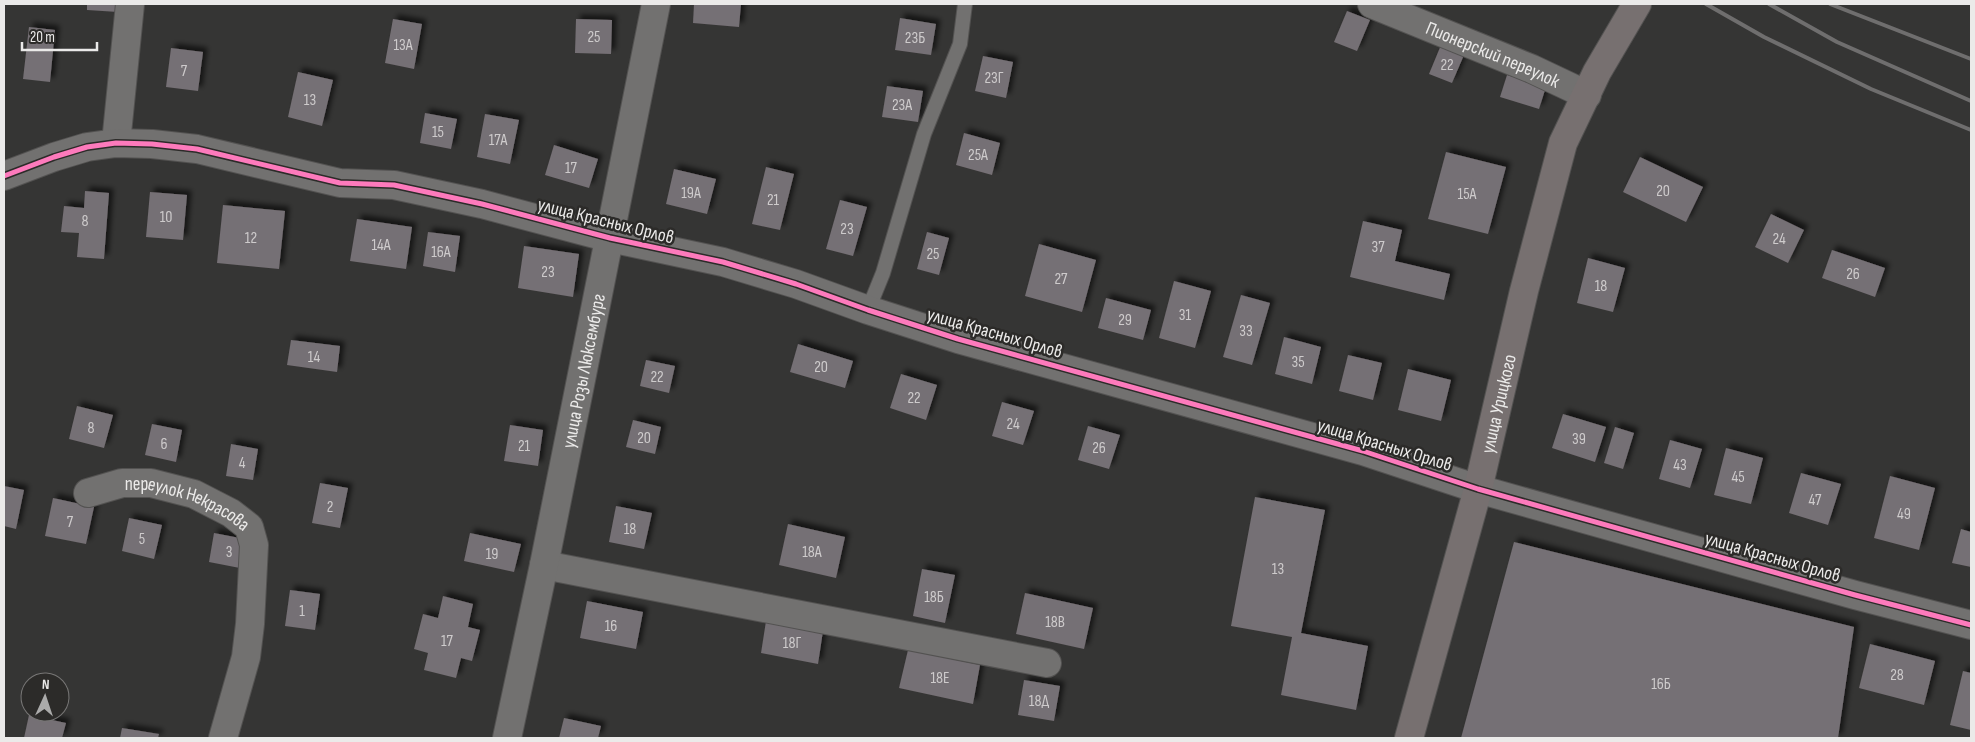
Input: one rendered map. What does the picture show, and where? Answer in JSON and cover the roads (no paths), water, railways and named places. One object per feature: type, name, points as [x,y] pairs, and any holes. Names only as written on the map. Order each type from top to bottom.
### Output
[{"type":"main road","name":"улица Урицкого","points":[[1409,738],[1478,488],[1524,291],[1564,143],[1592,84],[1637,4]]},
{"type":"street","points":[[116,143],[130,4]]},
{"type":"street","name":"улица Розы Люксембург","points":[[507,738],[544,565],[656,4]]},
{"type":"street","name":"Пионерский переулок","points":[[1372,4],[1532,69],[1592,84]]},
{"type":"street","name":"улица Красных Орлов","points":[[4,176],[87,147],[116,143],[152,144],[197,149],[340,182],[394,184],[482,204],[610,238],[723,262],[796,284],[958,339],[1364,451],[1478,488],[1855,595],[1971,625]]},
{"type":"street","name":"переулок Некрасова","points":[[88,493],[122,483],[151,483],[194,494],[231,513],[250,527],[254,545],[246,657],[223,738]]},
{"type":"street","points":[[544,565],[1047,663]]},
{"type":"lane","points":[[868,310],[884,272],[924,134],[960,44],[965,4]]},
{"type":"railway","points":[[1706,4],[1764,37],[1871,89],[1971,130]]},
{"type":"railway","points":[[1769,4],[1837,42],[1971,101]]},
{"type":"railway","points":[[1830,4],[1971,59]]}]
